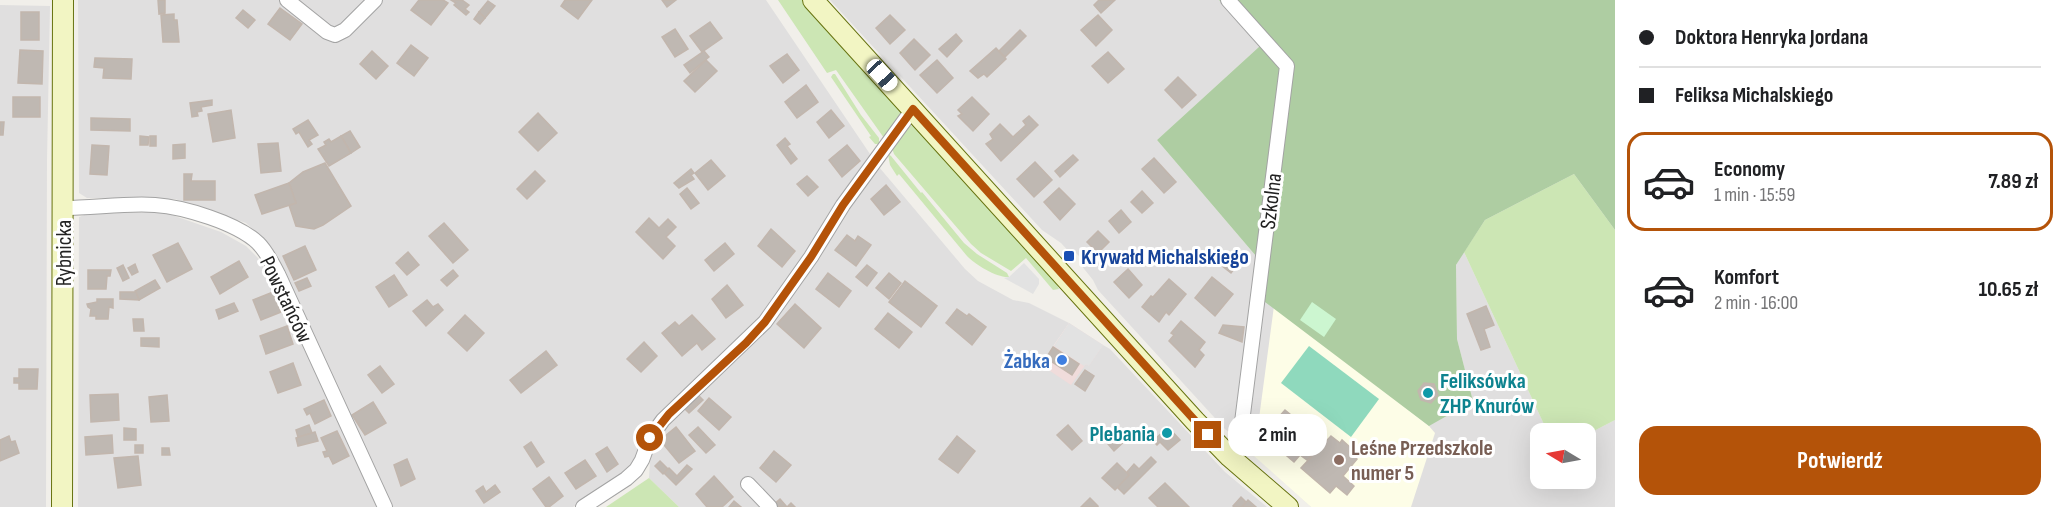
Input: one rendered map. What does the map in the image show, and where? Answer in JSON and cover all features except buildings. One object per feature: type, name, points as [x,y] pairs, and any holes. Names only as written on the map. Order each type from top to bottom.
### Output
[{"type":"street","name":"Rybnicka","points":[[62,507],[63,0]]},
{"type":"street","points":[[287,0],[322,29],[335,35],[345,30],[375,0]]},
{"type":"street","points":[[813,0],[1189,414],[1230,457],[1288,507]]},
{"type":"street","name":"Szkolna","points":[[1228,0],[1287,66],[1240,438],[1230,457]]},
{"type":"street","points":[[583,507],[636,470],[650,438],[663,420],[761,327],[811,257],[843,205],[913,109]]},
{"type":"street","name":"Powstańców","points":[[63,208],[149,205],[169,207],[231,226],[256,242],[278,274],[384,507]]},
{"type":"street","points":[[748,484],[770,507]]},
{"type":"shaded area","points":[[78,0],[766,0],[870,154],[867,163],[762,319],[734,346],[626,473],[573,507],[391,507],[276,256],[267,242],[246,223],[175,199],[87,198],[79,193]]},
{"type":"shaded area","points":[[830,0],[1219,0],[1260,46],[1157,140],[1256,256],[1265,301],[1473,401],[1457,339],[1456,265],[1464,252],[1543,423],[1530,423],[1530,489],[1596,489],[1596,430],[1615,420],[1615,507],[1311,507],[1224,428],[1098,290],[1081,265],[1084,261],[1076,253],[1072,255],[1061,243],[1042,230]]},
{"type":"shaded area","points":[[0,5],[50,6],[46,507],[0,507]]},
{"type":"shaded area","points":[[879,167],[965,269],[978,281],[1013,300],[1029,303],[1069,323],[1041,364],[1089,365],[1103,345],[1110,349],[1225,472],[1267,507],[679,507],[649,478],[651,446],[654,439],[697,391],[737,360],[760,337],[820,258],[848,208]]},
{"type":"shaded area","points":[[166,213],[221,232],[246,246],[258,258],[289,314],[377,507],[78,507],[79,217],[87,214]]},
{"type":"shaded area","points":[[1024,263],[1039,279],[1039,284],[1033,294],[1004,278],[1009,277]]},
{"type":"shaded area","points":[[1274,306],[1435,433],[1411,507],[1311,507],[1254,456]]},
{"type":"shaded area","points":[[1069,323],[1103,345],[1089,366],[1086,364],[1071,385],[1041,365]]},
{"type":"shaded area","points":[[1069,323],[1103,345],[1089,366],[1086,364],[1084,366],[1054,346]]},
{"type":"green space","points":[[778,0],[804,0],[900,106],[900,119],[884,138],[836,70],[827,73]]},
{"type":"green space","points":[[1219,0],[1615,0],[1615,230],[1574,174],[1485,220],[1456,265],[1457,339],[1473,401],[1429,426],[1265,302],[1256,256],[1157,140],[1260,46]]},
{"type":"green space","points":[[833,74],[879,138],[879,144],[875,144],[869,137],[871,136],[831,77]]},
{"type":"green space","points":[[916,125],[1051,273],[1059,289],[1053,290],[1026,258],[1011,271],[981,253],[971,244],[894,154],[892,148],[907,126]]},
{"type":"green space","points":[[888,154],[964,243],[1007,273],[1009,277],[987,270],[967,256],[899,174],[897,176],[890,165]]},
{"type":"green space","points":[[1574,174],[1615,230],[1615,420],[1596,430],[1596,423],[1543,423],[1464,252],[1485,220]]},
{"type":"green space","points":[[1312,302],[1336,319],[1324,337],[1300,320]]},
{"type":"green space","points":[[1309,346],[1379,399],[1351,437],[1281,383]]},
{"type":"green space","points":[[649,478],[679,507],[606,507]]},
{"type":"place","name":"Krywałd Michalskiego","points":[[1069,256]]},
{"type":"place","name":"Żabka","points":[[1062,360]]},
{"type":"place","name":"Feliksówka ZHP Knurów","points":[[1428,393]]},
{"type":"place","name":"Plebania","points":[[1167,433]]},
{"type":"place","name":"Leśne Przedszkole numer 5","points":[[1339,460]]},
{"type":"route","points":[[650,438],[657,426],[746,343],[765,322],[811,257],[843,205],[913,109],[1208,435]]}]
